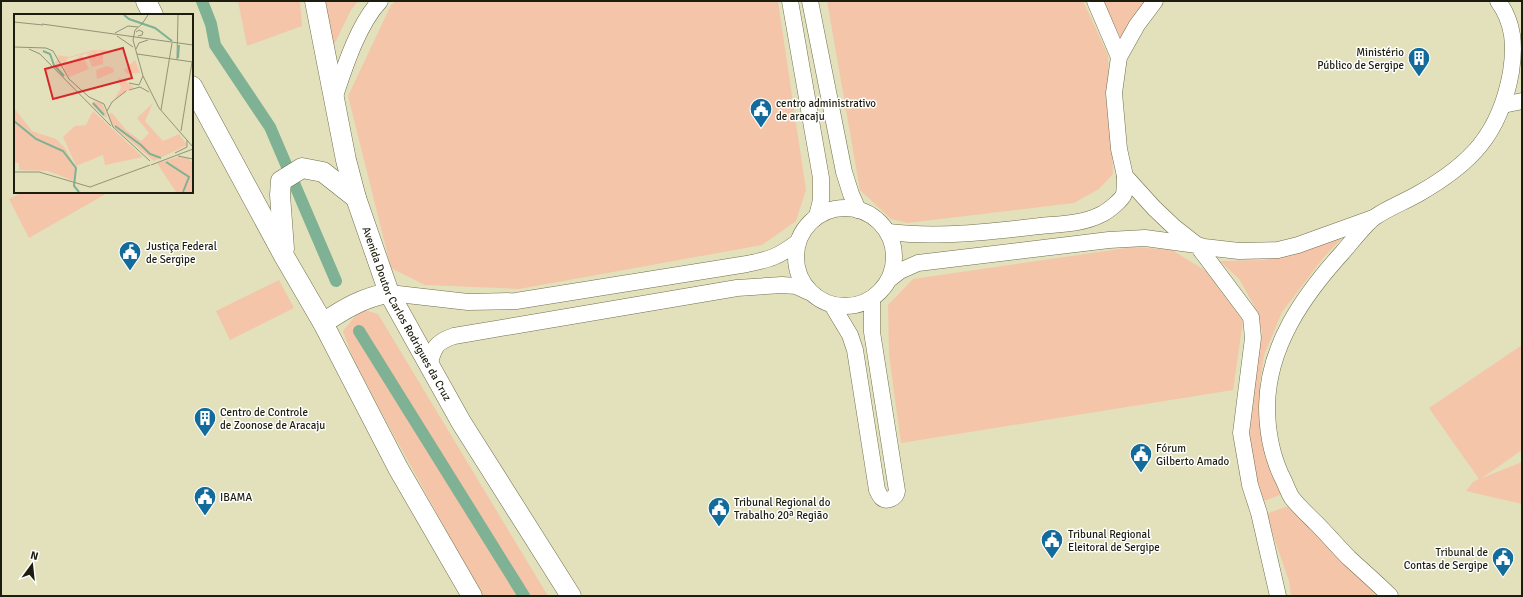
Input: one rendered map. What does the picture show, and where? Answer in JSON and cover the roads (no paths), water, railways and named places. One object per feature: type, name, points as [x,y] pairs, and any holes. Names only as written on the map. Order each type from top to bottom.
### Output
[{"type":"main road","points":[[146,1],[152,14]]},
{"type":"main road","name":"Avenida Doutor Carlos Rodrigues da Cruz","points":[[316,1],[346,160],[356,198],[389,293],[460,422],[570,596]]},
{"type":"main road","points":[[193,88],[284,256],[324,323],[398,468],[472,596]]},
{"type":"main road","points":[[284,256],[280,195],[281,181],[302,168],[323,172],[356,198]]},
{"type":"main road","points":[[324,323],[351,305],[374,296],[389,293]]},
{"type":"street","points":[[334,99],[348,56],[375,6],[380,1]]},
{"type":"street","points":[[790,1],[821,178],[821,200],[817,216]]},
{"type":"street","points":[[810,1],[844,172],[858,210]]},
{"type":"street","points":[[1095,1],[1119,57]]},
{"type":"street","points":[[888,232],[939,236],[991,232],[1082,221],[1102,214],[1119,201],[1124,195],[1125,176],[1118,142],[1114,93],[1119,57],[1137,25],[1155,1]]},
{"type":"street","points":[[1125,176],[1174,227],[1197,245],[1204,248],[1258,251],[1278,250],[1298,245],[1374,217],[1418,195],[1446,177],[1468,160],[1485,141],[1493,128],[1503,105],[1512,67],[1514,41],[1506,11],[1498,1]]},
{"type":"street","points":[[1503,105],[1522,101]]},
{"type":"street","points":[[809,292],[799,277],[796,265],[795,260],[798,242],[805,228],[817,216],[830,210],[844,208],[858,210],[880,222],[888,232],[894,247],[895,263],[891,278]]},
{"type":"street","points":[[1374,217],[1331,265],[1305,299],[1283,335],[1274,360],[1267,389],[1267,426],[1274,459],[1292,498],[1349,558],[1390,596]]},
{"type":"street","points":[[429,367],[432,352],[437,345],[443,339],[454,336],[737,288],[782,285],[796,286],[832,306],[846,307],[860,305],[872,300],[883,290],[891,278],[900,271],[918,263],[1109,240],[1145,238],[1197,245],[1250,317],[1253,338],[1241,433],[1250,485],[1259,513],[1278,596]]},
{"type":"street","points":[[389,293],[468,302],[516,302],[747,264],[776,257],[798,242]]},
{"type":"street","points":[[832,306],[850,335],[855,350],[878,490],[880,497],[885,500],[897,495],[897,491],[872,332],[872,300]]},
{"type":"waterway","points":[[202,1],[211,24],[215,45],[270,127],[336,281]]},
{"type":"waterway","points":[[359,331],[524,596]]},
{"type":"place","name":"Ministério Público de Sergipe","points":[[1419,78]]},
{"type":"place","name":"centro administrativo de aracaju","points":[[761,128]]},
{"type":"place","name":"Justiça Federal de Sergipe","points":[[130,272]]},
{"type":"place","name":"Centro de Controle de Zoonose de Aracaju","points":[[205,438]]},
{"type":"place","name":"Fórum Gilberto Amado","points":[[1141,474]]},
{"type":"place","name":"IBAMA","points":[[205,516]]},
{"type":"place","name":"Tribunal Regional do Trabalho 20ª Região","points":[[719,528]]},
{"type":"place","name":"Tribunal Regional Eleitoral de Sergipe","points":[[1052,560]]},
{"type":"place","name":"Tribunal de Contas de Sergipe","points":[[1503,578]]}]
